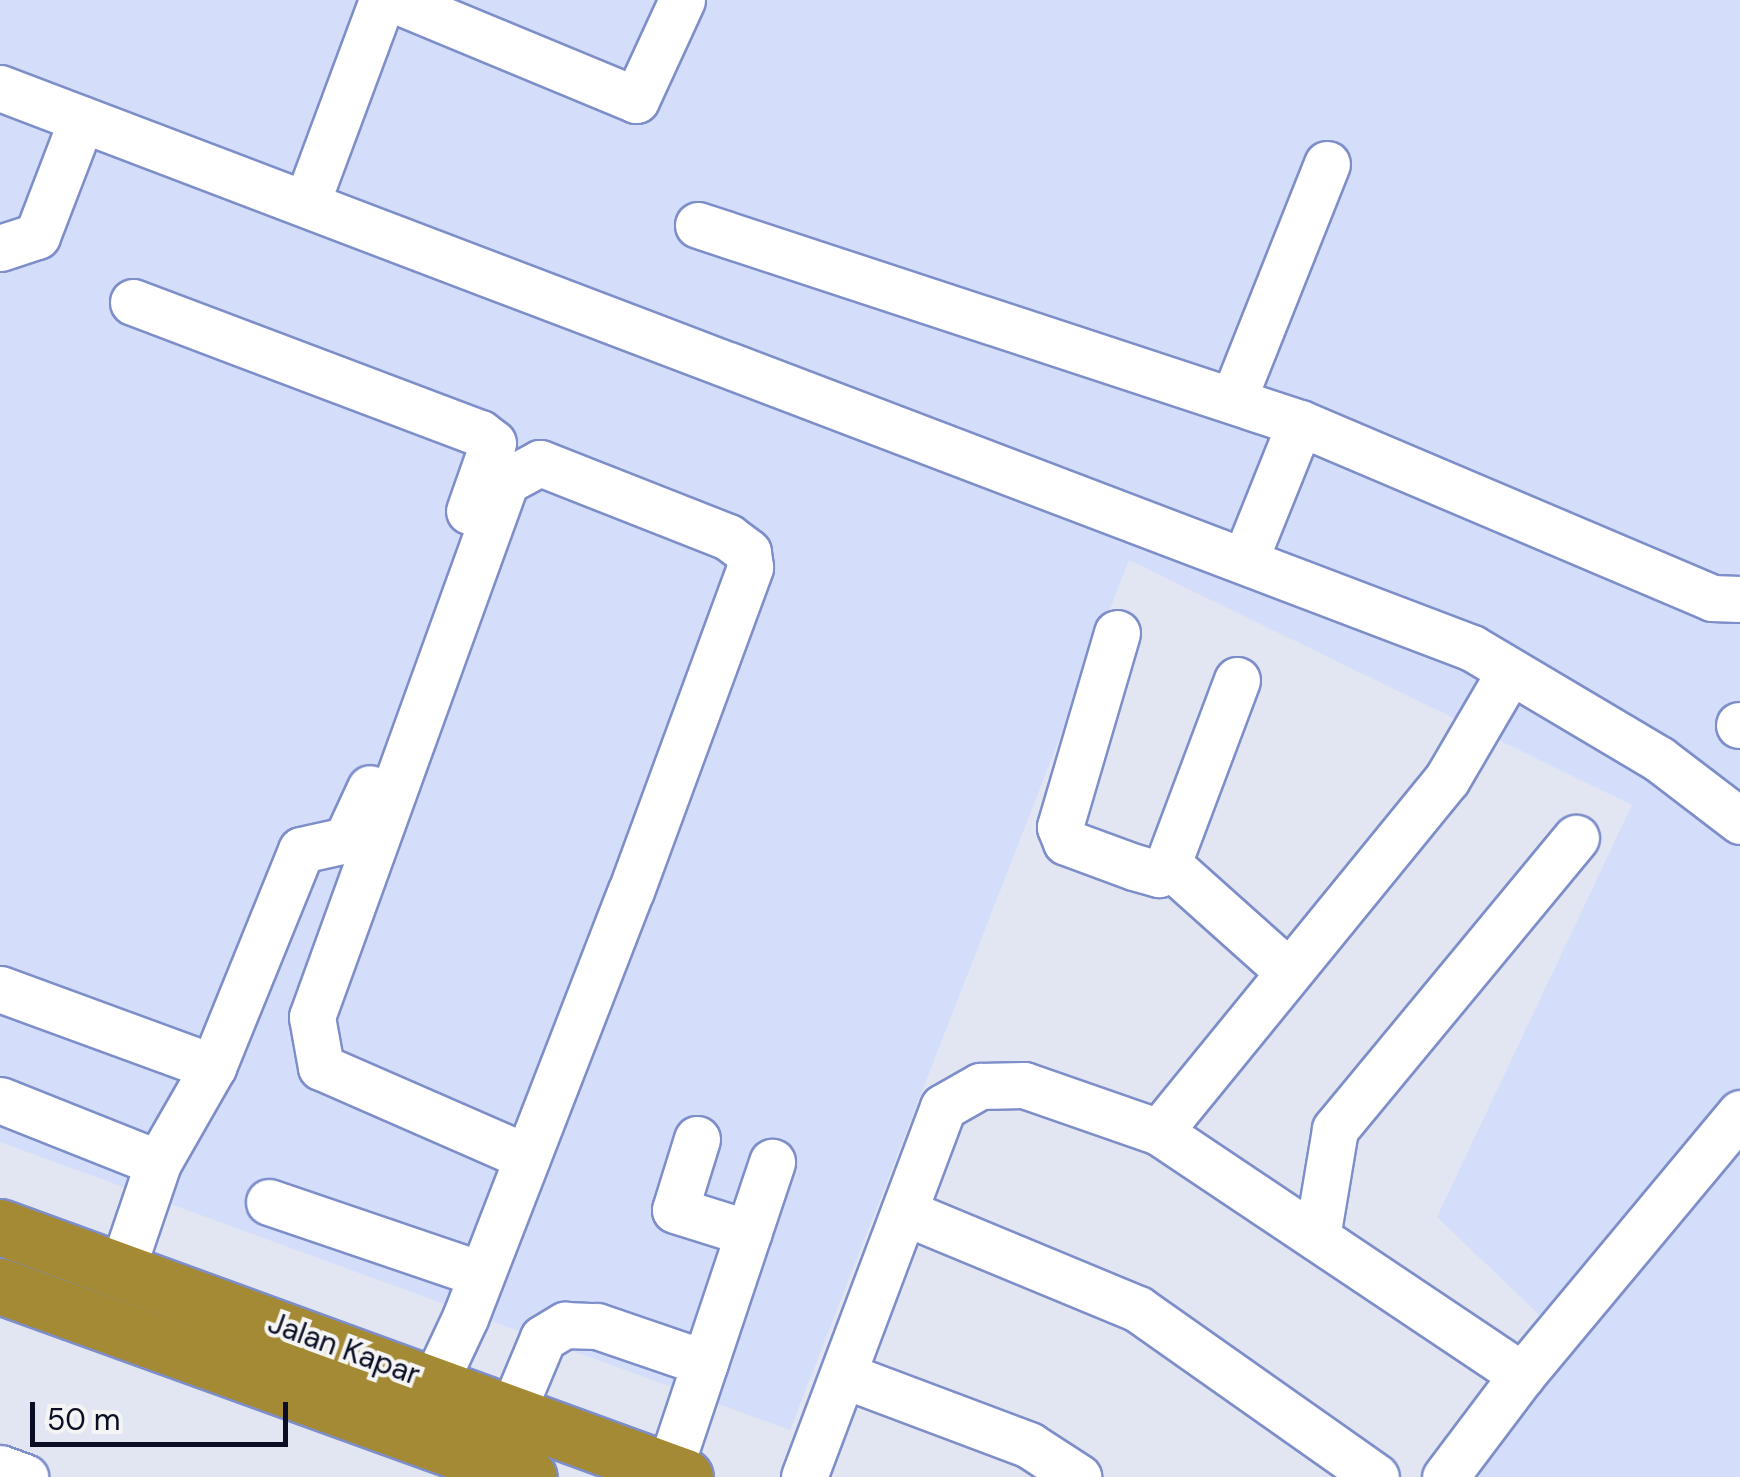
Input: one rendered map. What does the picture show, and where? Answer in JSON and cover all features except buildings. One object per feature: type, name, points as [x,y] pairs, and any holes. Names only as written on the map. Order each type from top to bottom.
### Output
[{"type":"highway","name":"Jalan Kapar","points":[[0,1227],[140,1214],[442,1371],[518,1395],[679,1461]]},
{"type":"highway","name":"Jalan Kapar","points":[[0,1286],[529,1477]]},
{"type":"street","points":[[307,202],[382,0]]},
{"type":"street","points":[[396,0],[636,100],[682,0]]},
{"type":"street","points":[[0,88],[1246,558],[1510,671],[1659,759],[1740,820]]},
{"type":"street","points":[[0,248],[37,236],[82,119]]},
{"type":"street","points":[[1233,400],[1327,164]]},
{"type":"street","points":[[698,225],[1300,423],[1712,598],[1740,599]]},
{"type":"street","points":[[0,1100],[140,1214],[214,1067],[301,850],[346,840],[356,826],[493,443],[133,302]]},
{"type":"street","points":[[1246,558],[1300,423]]},
{"type":"street","points":[[442,1371],[527,1157],[750,567],[748,552],[728,537],[540,463],[506,480],[312,1017],[321,1067],[527,1157]]},
{"type":"street","points":[[1117,633],[1060,826],[1066,842],[1159,874],[1168,864],[1237,680]]},
{"type":"street","points":[[1159,1132],[1447,778],[1510,671]]},
{"type":"street","points":[[1317,1237],[1335,1129],[1576,838]]},
{"type":"street","points":[[1168,864],[1289,972]]},
{"type":"street","points":[[0,989],[214,1067]]},
{"type":"street","points":[[804,1477],[943,1107],[980,1086],[1024,1085],[1159,1132],[1522,1375]]},
{"type":"street","points":[[1445,1477],[1522,1375],[1740,1113]]},
{"type":"street","points":[[697,1139],[674,1210],[749,1232]]},
{"type":"street","points":[[679,1461],[700,1378],[772,1162]]},
{"type":"street","points":[[269,1202],[481,1274]]},
{"type":"street","points":[[904,1212],[1138,1309],[1376,1477]]},
{"type":"street","points":[[518,1395],[542,1338],[565,1325],[598,1326],[700,1378]]},
{"type":"street","points":[[843,1375],[1030,1445],[1078,1477]]},
{"type":"street","points":[[0,1468],[25,1477]]},
{"type":"shaded area","points":[[0,0],[1740,0],[1740,1477],[1469,1477],[1572,1346],[1437,1217],[1632,805],[1129,560],[790,1430],[0,1142]]}]
